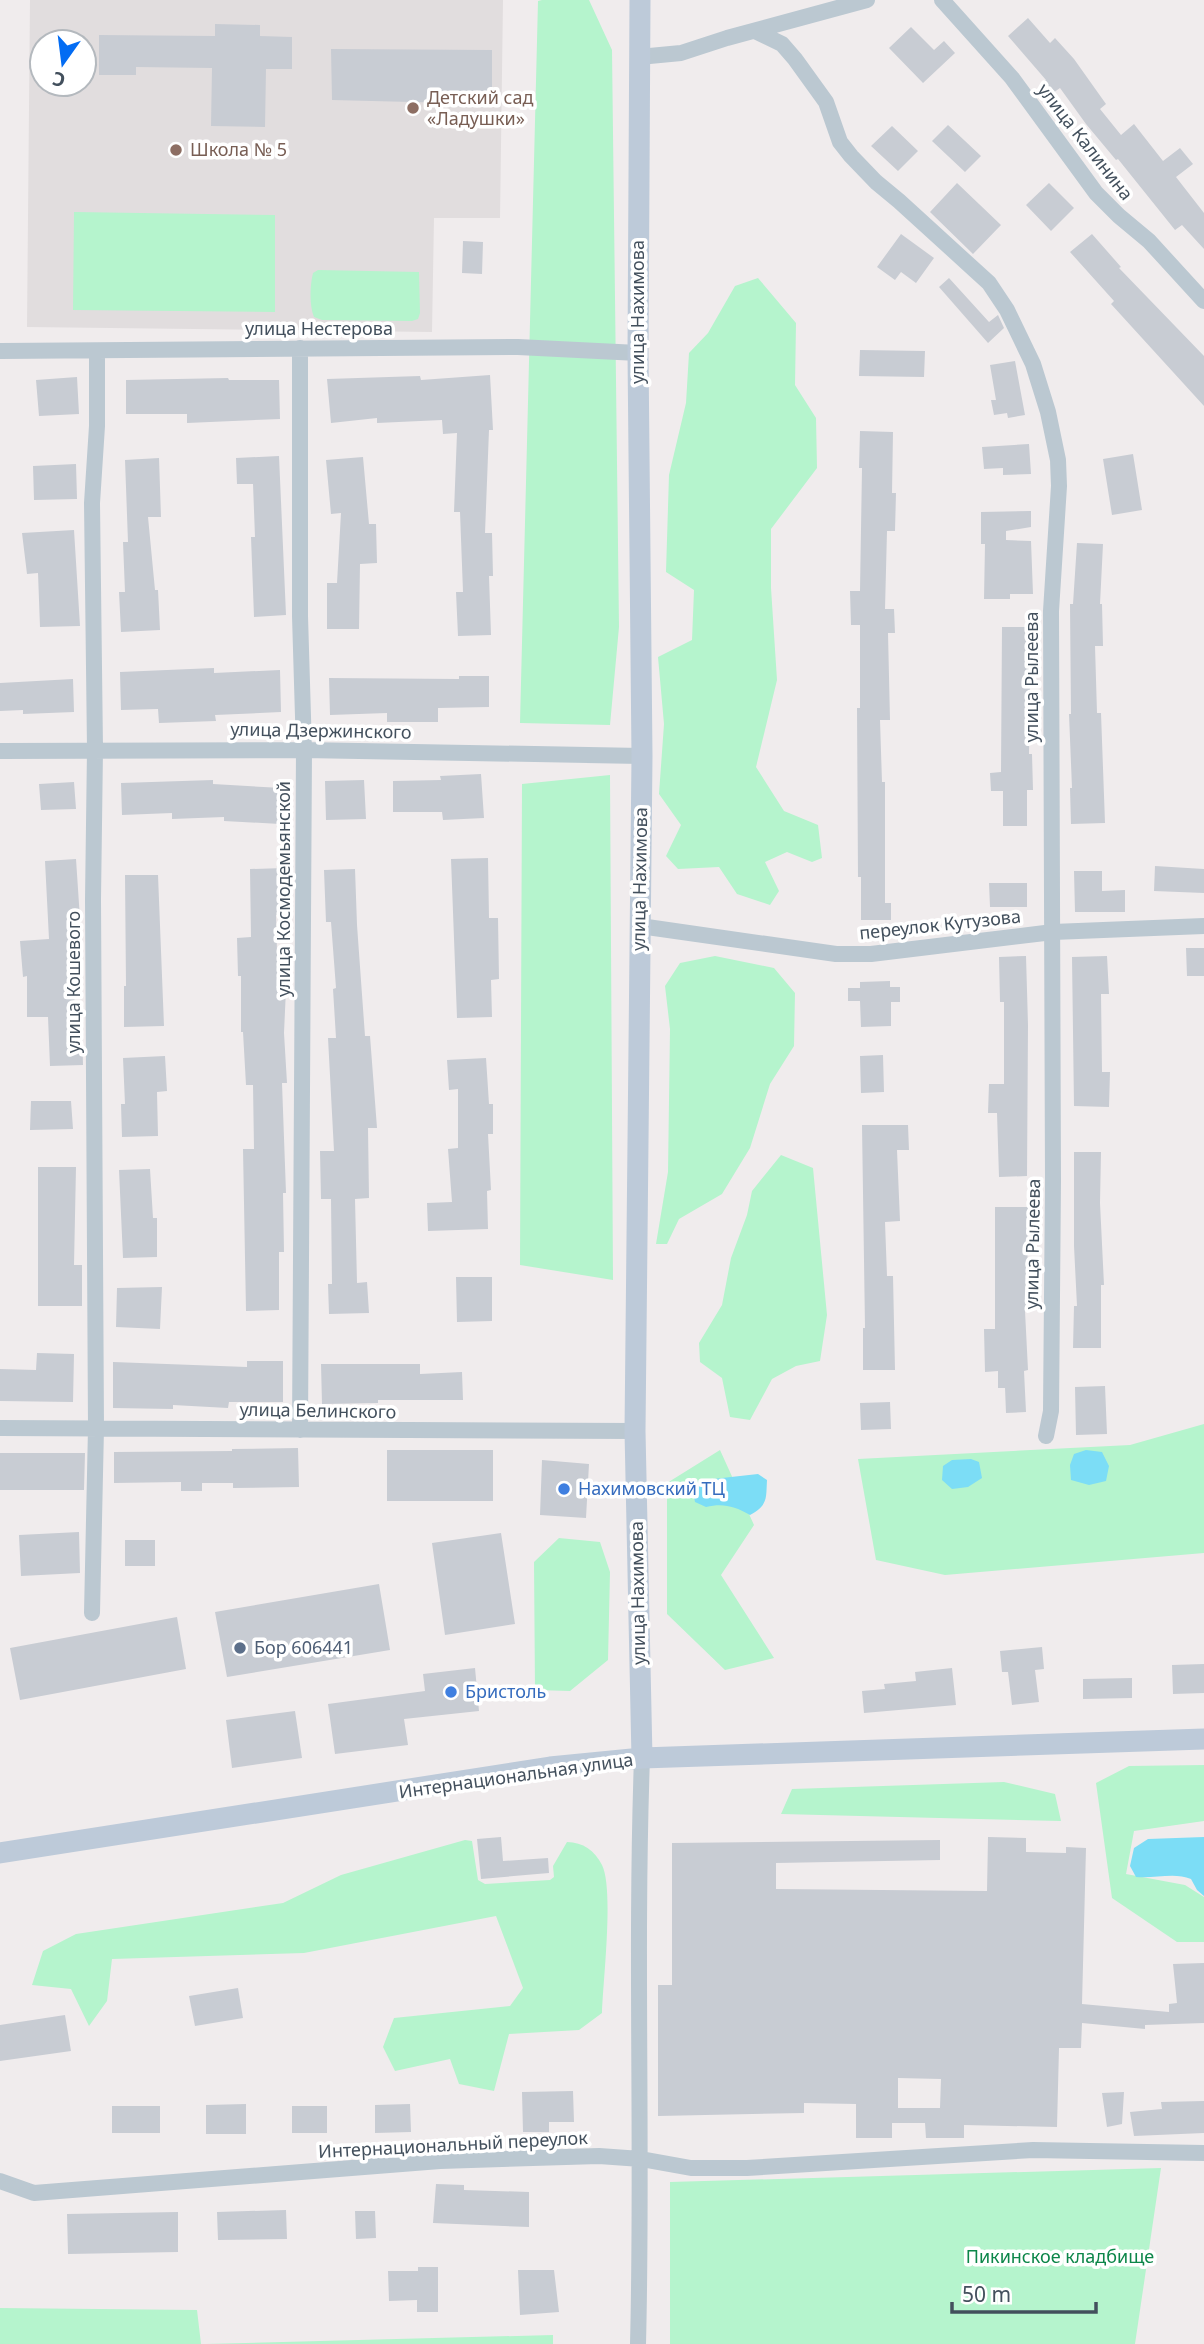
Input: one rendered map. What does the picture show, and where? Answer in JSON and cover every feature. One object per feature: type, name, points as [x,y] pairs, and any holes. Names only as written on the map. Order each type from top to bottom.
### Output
[{"type":"main road","name":"улица Нахимова","points":[[640,0],[638,353],[642,756],[635,1431],[642,1758]]},
{"type":"main road","name":"Интернациональная улица","points":[[0,1853],[550,1767],[642,1758],[1204,1739]]},
{"type":"street","points":[[639,57],[681,53],[867,0]]},
{"type":"street","name":"улица Калинина","points":[[942,0],[1012,78],[1096,193],[1149,241],[1204,301]]},
{"type":"street","name":"улица Рылеева","points":[[755,31],[782,44],[795,59],[826,102],[840,142],[851,156],[876,182],[989,283],[1007,310],[1033,364],[1045,400],[1058,460],[1059,486],[1051,611],[1051,1411],[1046,1436]]},
{"type":"street","name":"улица Нестерова","points":[[0,351],[518,347],[638,353]]},
{"type":"street","name":"улица Космодемьянской","points":[[300,348],[300,616],[304,750],[300,1430]]},
{"type":"street","name":"улица Кошевого","points":[[92,1613],[96,1428],[92,503],[97,426],[97,351]]},
{"type":"street","name":"улица Дзержинского","points":[[0,751],[304,750],[642,756]]},
{"type":"street","name":"переулок Кутузова","points":[[640,926],[836,954],[871,954],[1053,932],[1204,926]]},
{"type":"street","name":"улица Белинского","points":[[0,1428],[635,1431]]},
{"type":"street","points":[[638,2344],[642,1758]]},
{"type":"street","name":"Интернациональный переулок","points":[[0,2181],[34,2193],[439,2161],[599,2156],[641,2159],[691,2168],[747,2168],[1033,2150],[1204,2153]]},
{"type":"shaded area","name":"Школа № 5","points":[[30,0],[503,0],[500,218],[434,218],[432,332],[27,327],[29,98],[98,98],[98,28],[30,28]]},
{"type":"green space","points":[[589,0],[612,50],[619,627],[610,725],[520,723],[538,1]]},
{"type":"green space","points":[[74,212],[275,215],[275,312],[73,310]]},
{"type":"green space","points":[[318,270],[419,272],[418,319],[322,320],[314,317],[311,289],[313,273]]},
{"type":"green space","points":[[758,278],[796,323],[795,385],[816,418],[817,468],[771,529],[771,588],[777,680],[756,767],[784,811],[818,825],[822,858],[812,862],[787,852],[765,862],[779,891],[770,905],[737,894],[719,867],[678,869],[666,856],[681,825],[659,794],[664,724],[658,657],[692,640],[694,590],[666,572],[669,475],[686,403],[689,353],[708,333],[735,286]]},
{"type":"green space","points":[[610,775],[613,1280],[520,1265],[522,784]]},
{"type":"green space","points":[[715,956],[774,968],[795,993],[794,1046],[770,1084],[750,1148],[722,1194],[679,1219],[667,1244],[656,1244],[668,1172],[670,1029],[665,986],[680,963]]},
{"type":"green space","points":[[781,1155],[813,1168],[827,1315],[820,1361],[796,1366],[772,1379],[750,1420],[730,1417],[722,1378],[700,1362],[699,1343],[722,1305],[731,1258],[747,1215],[752,1191]]},
{"type":"green space","points":[[1204,1424],[1204,1553],[945,1575],[876,1560],[858,1459],[1130,1445]]},
{"type":"green space","points":[[720,1450],[754,1525],[721,1575],[774,1658],[725,1670],[667,1614],[667,1483]]},
{"type":"green space","points":[[559,1538],[600,1542],[610,1572],[608,1660],[570,1691],[535,1690],[534,1562]]},
{"type":"green space","points":[[1204,1765],[1204,1821],[1134,1831],[1126,1874],[1185,1885],[1204,1897],[1204,1942],[1177,1942],[1112,1898],[1096,1783],[1129,1766]]},
{"type":"green space","points":[[1004,1782],[1055,1794],[1061,1821],[781,1814],[792,1789]]},
{"type":"green space","points":[[465,1840],[472,1841],[478,1880],[485,1884],[550,1880],[554,1877],[553,1866],[567,1842],[578,1844],[592,1852],[602,1865],[607,1894],[602,2013],[579,2030],[509,2034],[494,2091],[459,2084],[450,2059],[395,2071],[383,2047],[394,2018],[510,2006],[523,1988],[496,1916],[304,1953],[112,1959],[107,2001],[89,2026],[71,1989],[32,1985],[43,1951],[76,1934],[283,1903],[341,1875]]},
{"type":"green space","name":"Пикинское кладбище","points":[[1161,2168],[1135,2344],[670,2344],[670,2182]]},
{"type":"green space","points":[[0,2308],[197,2310],[201,2344],[0,2344]]},
{"type":"green space","points":[[553,2335],[553,2344],[205,2344]]},
{"type":"water","points":[[1086,1450],[1102,1452],[1109,1466],[1106,1481],[1089,1485],[1071,1480],[1070,1465],[1074,1454]]},
{"type":"water","points":[[971,1459],[979,1462],[982,1478],[968,1487],[952,1489],[942,1480],[943,1466],[952,1460]]},
{"type":"water","points":[[758,1474],[767,1480],[766,1497],[763,1505],[750,1515],[728,1506],[706,1507],[695,1502],[693,1491],[704,1480]]},
{"type":"water","points":[[1204,1837],[1204,1896],[1191,1879],[1178,1876],[1136,1877],[1130,1866],[1134,1848],[1148,1839]]},
{"type":"building","points":[[1028,18],[1050,43],[1055,38],[1074,59],[1106,104],[1100,109],[1121,135],[1134,124],[1163,161],[1180,148],[1193,164],[1176,177],[1204,213],[1204,249],[1182,225],[1175,230],[1086,124],[1060,88],[1050,95],[1041,83],[1046,80],[1008,36]]},
{"type":"building","points":[[215,24],[260,25],[260,36],[292,37],[292,69],[266,69],[265,127],[211,126],[212,68],[136,67],[136,75],[99,75],[99,35],[215,36]]},
{"type":"building","points":[[911,27],[934,50],[944,41],[955,53],[923,83],[889,48]]},
{"type":"building","points":[[331,49],[492,50],[492,104],[332,100]]},
{"type":"building","points":[[948,125],[981,156],[965,172],[932,141]]},
{"type":"building","points":[[892,126],[918,151],[898,171],[871,146]]},
{"type":"building","points":[[957,183],[1001,225],[973,254],[930,212]]},
{"type":"building","points":[[1049,183],[1074,208],[1051,231],[1026,205]]},
{"type":"building","points":[[901,234],[934,258],[916,283],[901,272],[895,280],[877,267]]},
{"type":"building","points":[[1092,234],[1121,267],[1119,268],[1204,356],[1204,406],[1111,304],[1114,301],[1070,252]]},
{"type":"building","points":[[463,241],[483,242],[482,274],[462,273]]},
{"type":"building","points":[[949,278],[989,322],[998,315],[1004,328],[988,343],[939,287]]},
{"type":"building","points":[[860,350],[925,351],[924,377],[859,376]]},
{"type":"building","points":[[1015,361],[1025,415],[1008,418],[1007,413],[994,415],[991,400],[996,400],[990,365]]},
{"type":"building","points":[[490,375],[493,430],[489,430],[485,533],[492,533],[493,576],[489,576],[491,635],[458,636],[456,592],[463,592],[460,512],[454,512],[457,433],[443,434],[442,420],[377,423],[377,418],[331,423],[327,379],[420,376],[421,380]]},
{"type":"building","points":[[77,377],[79,414],[39,416],[36,380]]},
{"type":"building","points":[[126,380],[279,380],[280,419],[187,423],[187,414],[126,414]]},
{"type":"building","points":[[860,431],[893,432],[892,493],[896,493],[895,531],[887,531],[885,609],[894,609],[895,633],[888,633],[890,720],[880,720],[882,782],[885,782],[885,903],[891,903],[891,920],[861,920],[861,877],[858,877],[857,708],[860,708],[860,625],[851,625],[850,591],[860,591]]},
{"type":"building","points":[[1029,444],[1031,474],[1003,475],[1003,468],[984,469],[982,447]]},
{"type":"building","points":[[1133,454],[1142,510],[1112,515],[1103,459]]},
{"type":"building","points":[[279,456],[286,615],[254,617],[251,537],[255,537],[253,484],[237,484],[236,458]]},
{"type":"building","points":[[363,457],[369,524],[376,524],[377,563],[360,564],[359,629],[327,629],[327,583],[337,583],[341,513],[331,514],[326,460]]},
{"type":"building","points":[[159,458],[161,517],[148,517],[155,590],[158,590],[160,630],[121,632],[119,592],[125,592],[123,542],[128,542],[125,460]]},
{"type":"building","points":[[76,464],[77,499],[34,500],[33,466]]},
{"type":"building","points":[[1031,511],[1031,527],[1006,531],[1006,540],[1031,541],[1033,594],[1010,594],[1010,599],[984,599],[985,544],[981,544],[981,512]]},
{"type":"building","points":[[74,530],[80,626],[40,627],[38,573],[27,574],[22,533]]},
{"type":"building","points":[[1077,543],[1103,544],[1100,604],[1103,646],[1095,646],[1097,713],[1101,713],[1105,823],[1071,824],[1070,604],[1073,604]]},
{"type":"building","points":[[1002,627],[1031,627],[1029,754],[1032,754],[1033,790],[1027,790],[1027,826],[1003,826],[1003,791],[991,791],[990,773],[1001,772]]},
{"type":"building","points":[[214,668],[214,673],[280,670],[281,712],[215,715],[216,721],[159,723],[158,709],[121,710],[120,672]]},
{"type":"building","points":[[459,676],[489,676],[489,707],[438,708],[438,722],[387,722],[387,713],[330,715],[329,678],[459,679]]},
{"type":"building","points":[[73,679],[74,712],[23,714],[23,710],[0,711],[0,683]]},
{"type":"building","points":[[481,774],[484,818],[443,820],[442,812],[393,812],[393,781],[441,780],[440,776]]},
{"type":"building","points":[[213,780],[213,784],[282,788],[280,824],[224,821],[224,817],[172,819],[172,813],[122,815],[121,783]]},
{"type":"building","points":[[364,780],[366,819],[326,820],[325,781]]},
{"type":"building","points":[[74,782],[76,809],[41,810],[39,784]]},
{"type":"building","points":[[488,858],[489,918],[498,918],[499,979],[491,980],[492,1017],[457,1018],[451,859]]},
{"type":"building","points":[[76,859],[80,919],[73,920],[75,1033],[82,1033],[83,1065],[50,1066],[48,1017],[27,1017],[27,976],[23,977],[20,941],[49,939],[45,861]]},
{"type":"building","points":[[1155,866],[1204,869],[1204,893],[1154,891]]},
{"type":"building","points":[[284,868],[285,915],[276,915],[278,989],[286,989],[284,1033],[287,1083],[282,1083],[286,1193],[283,1193],[284,1252],[279,1252],[279,1310],[246,1311],[243,1149],[254,1149],[253,1085],[246,1085],[237,938],[251,937],[250,869]]},
{"type":"building","points":[[355,869],[365,1036],[370,1036],[377,1128],[368,1128],[369,1198],[355,1199],[357,1283],[367,1282],[369,1313],[329,1314],[328,1284],[332,1284],[331,1199],[321,1199],[320,1151],[334,1151],[328,1038],[336,1038],[333,989],[336,988],[331,922],[326,922],[324,870]]},
{"type":"building","points":[[1074,871],[1102,871],[1102,891],[1125,890],[1125,912],[1075,912]]},
{"type":"building","points":[[125,875],[158,875],[164,1026],[124,1027]]},
{"type":"building","points":[[989,883],[1027,883],[1027,907],[990,907]]},
{"type":"building","points":[[1186,948],[1204,948],[1204,976],[1187,976]]},
{"type":"building","points":[[1026,956],[1027,1176],[999,1177],[997,1113],[988,1113],[989,1084],[1004,1084],[1004,1002],[1000,1002],[999,957]]},
{"type":"building","points":[[1107,956],[1109,994],[1101,994],[1102,1072],[1110,1072],[1109,1107],[1074,1106],[1072,957]]},
{"type":"building","points":[[890,981],[890,987],[900,987],[900,1002],[891,1002],[891,1026],[861,1027],[860,1001],[848,1001],[848,988],[860,988],[860,982]]},
{"type":"building","points":[[883,1055],[884,1092],[861,1093],[860,1056]]},
{"type":"building","points":[[165,1056],[167,1091],[157,1092],[158,1136],[122,1137],[121,1104],[125,1104],[123,1058]]},
{"type":"building","points":[[486,1058],[489,1104],[493,1104],[493,1134],[488,1134],[491,1190],[487,1191],[488,1229],[428,1231],[427,1203],[452,1202],[448,1149],[458,1148],[458,1089],[449,1090],[447,1060]]},
{"type":"building","points":[[31,1101],[71,1101],[73,1129],[30,1130]]},
{"type":"building","points":[[862,1125],[908,1125],[909,1150],[897,1150],[900,1221],[885,1222],[887,1276],[893,1276],[895,1370],[863,1370],[865,1328]]},
{"type":"building","points":[[1074,1152],[1101,1152],[1100,1203],[1104,1285],[1101,1285],[1101,1348],[1073,1348],[1074,1306],[1077,1306]]},
{"type":"building","points":[[38,1167],[76,1167],[74,1265],[82,1265],[82,1306],[38,1306]]},
{"type":"building","points":[[150,1169],[153,1218],[157,1218],[157,1257],[123,1258],[119,1170]]},
{"type":"building","points":[[995,1207],[1028,1207],[1025,1311],[1028,1370],[1024,1371],[1026,1412],[1006,1413],[1005,1388],[998,1388],[998,1371],[985,1372],[984,1329],[995,1329]]},
{"type":"building","points":[[456,1277],[492,1277],[492,1321],[457,1322]]},
{"type":"building","points":[[162,1287],[160,1329],[116,1327],[117,1288]]},
{"type":"building","points":[[37,1353],[74,1354],[73,1402],[0,1401],[0,1369],[36,1370]]},
{"type":"building","points":[[247,1361],[283,1361],[283,1402],[229,1402],[228,1408],[173,1405],[173,1409],[113,1408],[113,1362],[247,1367]]},
{"type":"building","points":[[321,1364],[420,1364],[420,1374],[462,1372],[463,1400],[378,1400],[378,1403],[322,1404]]},
{"type":"building","points":[[1105,1386],[1107,1434],[1076,1435],[1075,1387]]},
{"type":"building","points":[[890,1402],[891,1429],[861,1430],[860,1403]]},
{"type":"building","points":[[298,1448],[299,1487],[233,1488],[233,1483],[202,1483],[202,1491],[181,1491],[181,1482],[114,1483],[114,1452]]},
{"type":"building","points":[[387,1450],[493,1450],[493,1501],[387,1501]]},
{"type":"building","points":[[0,1453],[85,1453],[84,1490],[0,1490]]},
{"type":"building","name":"Нахимовский ТЦ","points":[[542,1460],[589,1464],[586,1518],[540,1515]]},
{"type":"building","points":[[79,1532],[80,1573],[21,1576],[19,1535]]},
{"type":"building","points":[[501,1533],[515,1624],[445,1635],[432,1543]]},
{"type":"building","points":[[125,1540],[155,1540],[155,1566],[125,1566]]},
{"type":"building","points":[[379,1584],[390,1650],[227,1677],[215,1612]]},
{"type":"building","points":[[177,1617],[186,1669],[20,1700],[10,1648]]},
{"type":"building","points":[[1042,1647],[1044,1669],[1035,1670],[1039,1702],[1012,1705],[1008,1672],[1002,1672],[1000,1651]]},
{"type":"building","points":[[1204,1664],[1204,1693],[1173,1694],[1172,1665]]},
{"type":"building","points":[[475,1668],[479,1711],[404,1719],[408,1745],[335,1754],[328,1704],[425,1691],[423,1674]]},
{"type":"building","points":[[952,1668],[956,1705],[864,1713],[862,1691],[885,1689],[884,1684],[916,1681],[915,1672]]},
{"type":"building","points":[[1132,1678],[1132,1698],[1083,1699],[1083,1679]]},
{"type":"building","points":[[295,1711],[302,1758],[232,1768],[226,1720]]},
{"type":"building","points":[[501,1837],[503,1861],[548,1858],[549,1873],[481,1879],[477,1839]]},
{"type":"building","points":[[988,1837],[1026,1838],[1026,1852],[1066,1853],[1066,1847],[1086,1848],[1082,2004],[1169,2012],[1169,2004],[1177,2003],[1173,1964],[1204,1963],[1204,2023],[1145,2025],[1145,2029],[1082,2023],[1081,2048],[1059,2048],[1057,2127],[964,2125],[964,2138],[926,2138],[925,2123],[892,2123],[892,2138],[856,2138],[856,2104],[804,2103],[804,2113],[658,2116],[658,1985],[672,1985],[672,1843],[940,1840],[940,1860],[776,1863],[776,1889],[987,1891]],"holes":[[[898,2078],[941,2079],[940,2108],[898,2108]]]},
{"type":"building","points":[[238,1988],[243,2018],[195,2026],[189,1996]]},
{"type":"building","points":[[65,2015],[71,2051],[0,2061],[0,2025]]},
{"type":"building","points":[[573,2091],[574,2122],[549,2122],[549,2132],[523,2132],[522,2092]]},
{"type":"building","points":[[1124,2092],[1122,2124],[1107,2127],[1102,2093]]},
{"type":"building","points":[[1204,2101],[1204,2133],[1134,2136],[1130,2112],[1162,2109],[1161,2102]]},
{"type":"building","points":[[246,2104],[246,2134],[206,2134],[206,2105]]},
{"type":"building","points":[[410,2104],[411,2132],[375,2133],[375,2105]]},
{"type":"building","points":[[112,2106],[160,2106],[160,2133],[112,2133]]},
{"type":"building","points":[[292,2106],[327,2106],[327,2133],[292,2133]]},
{"type":"building","points":[[436,2184],[464,2185],[464,2190],[529,2192],[529,2227],[433,2223]]},
{"type":"building","points":[[286,2210],[287,2239],[218,2240],[217,2212]]},
{"type":"building","points":[[355,2211],[375,2211],[376,2238],[356,2239]]},
{"type":"building","points":[[178,2212],[178,2252],[68,2254],[67,2214]]},
{"type":"building","points":[[418,2267],[438,2267],[438,2312],[417,2312],[417,2300],[389,2301],[388,2271],[418,2271]]},
{"type":"building","points":[[518,2270],[554,2270],[559,2312],[520,2315]]},
{"type":"place","name":"Детский сад «Ладушки»","points":[[413,108]]},
{"type":"place","name":"Школа № 5","points":[[176,150]]},
{"type":"place","name":"Нахимовский ТЦ","points":[[564,1489]]},
{"type":"place","name":"Бор 606441","points":[[240,1648]]},
{"type":"place","name":"Бристоль","points":[[451,1692]]}]
